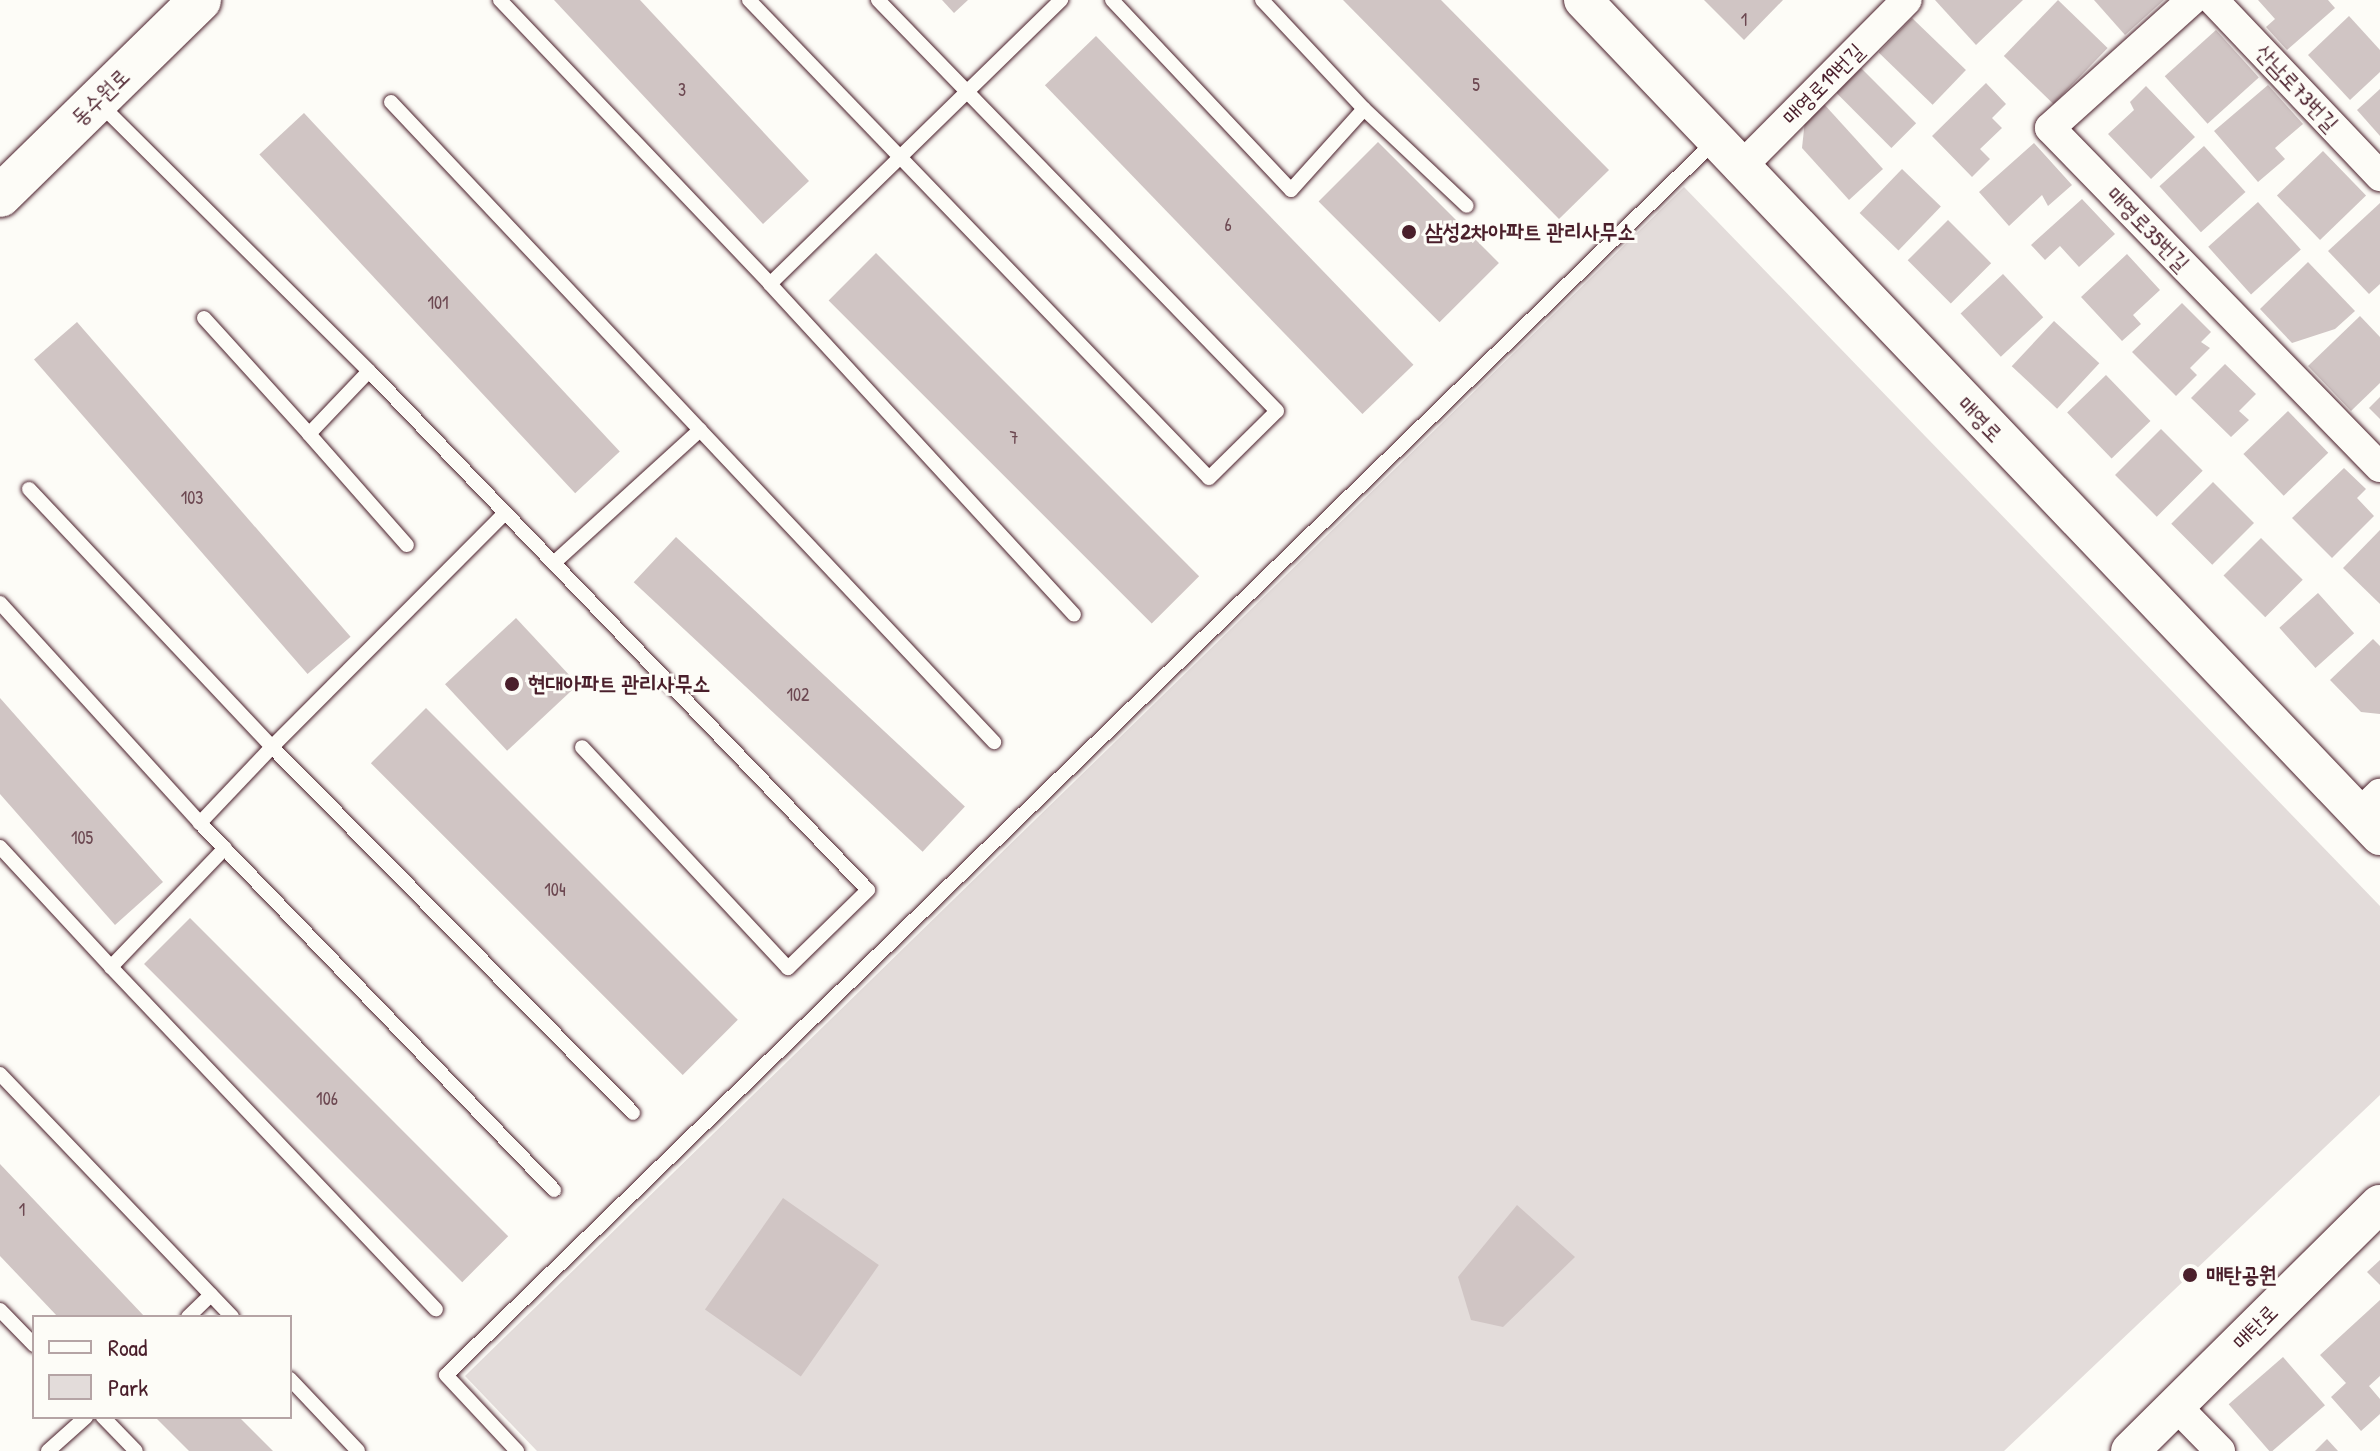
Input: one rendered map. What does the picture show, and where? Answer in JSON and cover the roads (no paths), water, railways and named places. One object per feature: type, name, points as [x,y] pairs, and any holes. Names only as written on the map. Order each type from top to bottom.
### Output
[{"type":"main road","name":"동수원로","points":[[0,196],[200,0]]},
{"type":"street","name":"매영로","points":[[1583,0],[1727,155],[2373,815]]},
{"type":"street","name":"매영로19번길","points":[[1727,155],[1907,0]]},
{"type":"street","name":"매영로35번길","points":[[2192,0],[2050,128],[2380,467]]},
{"type":"street","name":"산남로73번길","points":[[2213,0],[2380,176]]},
{"type":"street","name":"매탄로","points":[[2130,1451],[2380,1204]]},
{"type":"street","points":[[2176,1406],[2220,1451]]},
{"type":"lane","points":[[500,0],[770,284],[1074,615]]},
{"type":"lane","points":[[749,0],[902,154],[1209,478],[1277,411],[878,0]]},
{"type":"lane","points":[[770,284],[1061,0]]},
{"type":"lane","points":[[1112,0],[1291,190],[1364,109]]},
{"type":"lane","points":[[1262,0],[1364,109],[1467,206]]},
{"type":"lane","points":[[96,100],[369,371],[868,890],[788,968],[582,747]]},
{"type":"lane","points":[[391,102],[994,742]]},
{"type":"lane","points":[[517,1451],[446,1375],[1727,155]]},
{"type":"lane","points":[[204,318],[407,545]]},
{"type":"lane","points":[[309,434],[369,371]]},
{"type":"lane","points":[[554,563],[700,430]]},
{"type":"lane","points":[[29,489],[272,747],[633,1113]]},
{"type":"lane","points":[[200,823],[505,513]]},
{"type":"lane","points":[[0,603],[200,823],[554,1190]]},
{"type":"lane","points":[[0,847],[436,1309]]},
{"type":"lane","points":[[111,967],[225,848]]},
{"type":"lane","points":[[0,1074],[230,1315]]},
{"type":"lane","points":[[190,1315],[211,1295]]},
{"type":"lane","points":[[0,1310],[32,1343]]},
{"type":"lane","points":[[292,1381],[358,1451]]},
{"type":"lane","points":[[48,1451],[84,1419]]},
{"type":"lane","points":[[105,1419],[136,1451]]},
{"type":"place","name":"삼성2차아파트 관리사무소","points":[[1409,232]]},
{"type":"place","name":"현대아파트 관리사무소","points":[[512,684]]},
{"type":"place","name":"매탄공원","points":[[2190,1275]]}]
